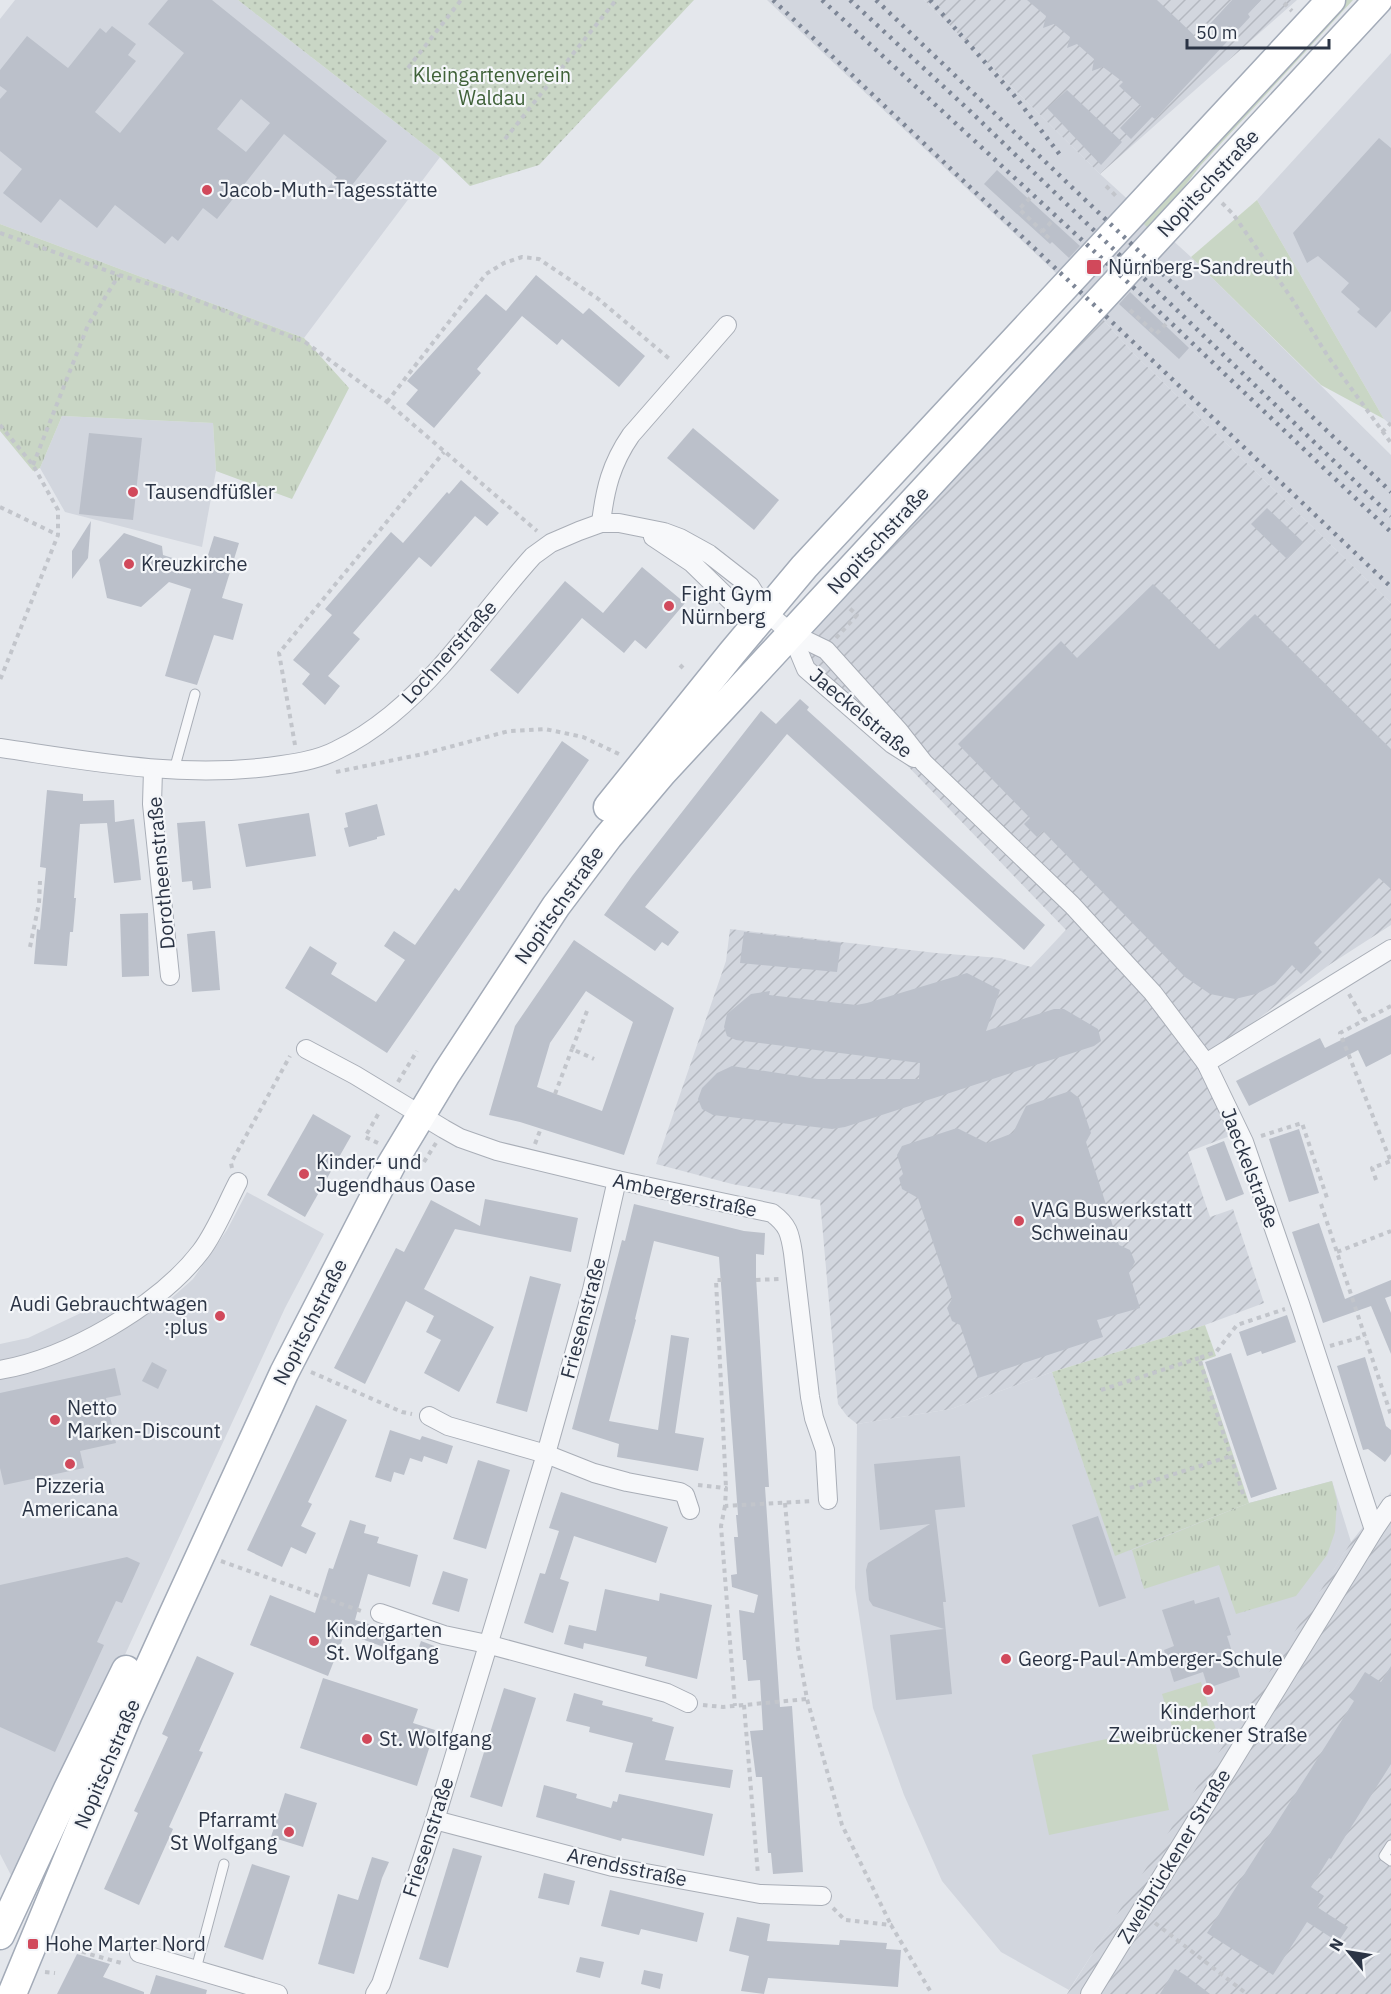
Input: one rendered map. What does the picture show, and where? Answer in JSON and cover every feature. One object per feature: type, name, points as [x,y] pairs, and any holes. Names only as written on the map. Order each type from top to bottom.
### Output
[{"type":"main road","name":"Nopitschstraße","points":[[0,1935],[75,1774],[118,1689],[279,1340],[369,1168],[423,1117],[485,978],[560,870],[621,790],[766,612],[814,557],[1331,0]]},
{"type":"main road","name":"Nopitschstraße","points":[[12,1994],[128,1714],[263,1418],[332,1278],[398,1153],[423,1117],[536,935],[608,837],[662,773],[1378,0]]},
{"type":"street","points":[[601,523],[605,495],[618,453],[727,325]]},
{"type":"street","name":"Lochnerstraße","points":[[0,748],[153,770],[234,771],[322,756],[338,750],[392,714],[434,674],[533,556],[551,543],[601,523],[634,526],[674,549],[692,562],[734,604],[766,612],[791,633]]},
{"type":"street","name":"Jaeckelstraße","points":[[791,633],[806,669],[892,744],[924,763]]},
{"type":"street","name":"Jaeckelstraße","points":[[791,633],[826,650],[900,731],[924,763],[1072,905],[1153,993],[1206,1063],[1244,1142],[1374,1530]]},
{"type":"street","name":"Dorotheenstraße","points":[[153,770],[152,804],[170,976]]},
{"type":"street","points":[[1206,1063],[1391,949]]},
{"type":"street","name":"Ambergerstraße","points":[[306,1049],[460,1138],[497,1151],[617,1180],[772,1213],[784,1222],[790,1234],[794,1253],[810,1396],[814,1418],[825,1450],[828,1500]]},
{"type":"street","name":"Friesenstraße","points":[[375,1994],[381,1984],[435,1820],[546,1454],[592,1290],[617,1180]]},
{"type":"street","points":[[0,1370],[19,1366],[60,1351],[106,1328],[149,1301],[180,1275],[202,1249],[238,1182]]},
{"type":"street","points":[[429,1416],[448,1426],[546,1454],[594,1473],[680,1492],[687,1502]]},
{"type":"street","name":"Zweibrückener Straße","points":[[1090,1994],[1391,1505]]},
{"type":"street","points":[[380,1612],[444,1635],[487,1644],[667,1693],[688,1703]]},
{"type":"street","name":"Arendsstraße","points":[[435,1820],[613,1867],[760,1894],[822,1896]]},
{"type":"street","points":[[139,1953],[278,1994]]},
{"type":"lane","points":[[174,770],[195,694]]},
{"type":"lane","points":[[1391,1845],[1384,1856],[1391,1861]]},
{"type":"lane","points":[[196,1970],[224,1864]]},
{"type":"path","points":[[408,68],[461,0]]},
{"type":"path","points":[[505,139],[616,0]]},
{"type":"path","points":[[1284,3],[1293,12]]},
{"type":"path","points":[[1106,186],[1117,197]]},
{"type":"path","points":[[1030,198],[1019,209],[1041,230]]},
{"type":"path","points":[[1221,202],[1233,214],[1286,289],[1329,358],[1391,443]]},
{"type":"path","points":[[1048,238],[1042,232],[1053,220]]},
{"type":"path","points":[[0,232],[119,275],[170,290],[305,342],[387,402],[551,543]]},
{"type":"path","points":[[387,402],[486,274],[504,263],[522,257],[539,259],[597,298],[666,357],[687,370]]},
{"type":"path","points":[[33,465],[88,325],[119,275]]},
{"type":"path","points":[[1130,310],[1156,334],[1166,324]]},
{"type":"path","points":[[1382,432],[1391,423]]},
{"type":"path","points":[[0,425],[33,465],[58,510],[58,535],[0,680]]},
{"type":"path","points":[[297,762],[279,653],[444,452]]},
{"type":"path","points":[[0,507],[58,535]]},
{"type":"path","points":[[847,605],[856,615]]},
{"type":"path","points":[[322,756],[327,774],[423,754],[509,731],[546,729],[583,737],[622,755]]},
{"type":"path","points":[[30,947],[39,903],[40,880]]},
{"type":"path","points":[[1341,980],[1364,1020]]},
{"type":"path","points":[[1376,1180],[1372,1168],[1391,1162],[1340,1033],[1391,1006]]},
{"type":"path","points":[[555,1094],[587,1011]]},
{"type":"path","points":[[238,1182],[231,1163],[289,1057],[306,1049]]},
{"type":"path","points":[[572,1049],[594,1059]]},
{"type":"path","points":[[422,1165],[423,1117]]},
{"type":"path","points":[[1244,1142],[1302,1123],[1328,1202]]},
{"type":"path","points":[[1321,1204],[1391,1415]]},
{"type":"path","points":[[1337,1252],[1391,1230]]},
{"type":"path","points":[[723,1280],[716,1280],[726,1488],[721,1526],[735,1706]]},
{"type":"path","points":[[1101,1390],[1216,1352],[1237,1325],[1300,1304]]},
{"type":"path","points":[[1315,1350],[1365,1336]]},
{"type":"path","points":[[1199,1358],[1243,1494]]},
{"type":"path","points":[[311,1372],[402,1412],[429,1416]]},
{"type":"path","points":[[1130,1488],[1231,1456]]},
{"type":"path","points":[[687,1502],[696,1485],[726,1488]]},
{"type":"path","points":[[725,1506],[828,1500]]},
{"type":"path","points":[[785,1503],[798,1647],[807,1699],[842,1825],[891,1925],[932,1994]]},
{"type":"path","points":[[221,1560],[362,1612],[380,1612]]},
{"type":"path","points":[[688,1703],[723,1707],[807,1699]]},
{"type":"path","points":[[744,1706],[760,1894]]},
{"type":"path","points":[[822,1896],[845,1920],[891,1925]]},
{"type":"path","points":[[1140,1911],[1246,1994]]},
{"type":"path","points":[[65,1945],[134,1967],[139,1953]]},
{"type":"shaded area","name":"Jacob-Muth-Tagesstätte","points":[[15,0],[238,0],[440,157],[304,338],[0,224],[0,19]]},
{"type":"shaded area","points":[[767,0],[924,0],[1100,174],[1191,257],[1391,455],[1391,603],[1133,353],[1092,307]]},
{"type":"shaded area","points":[[924,0],[1297,0],[1100,174]]},
{"type":"shaded area","points":[[1391,53],[1391,425],[1384,419],[1257,200]]},
{"type":"shaded area","points":[[1092,307],[1133,353],[1391,603],[1391,925],[1329,965],[1200,1063],[1235,1134],[1188,1152],[1210,1217],[1233,1209],[1264,1303],[1205,1325],[1052,1372],[951,1409],[857,1424],[838,1404],[820,1200],[732,1184],[656,1164],[726,961],[730,929],[936,953],[1000,958],[1031,967],[1066,930],[785,639]]},
{"type":"shaded area","name":"Tausendfüßler","points":[[62,416],[213,423],[216,471],[202,547],[65,512],[40,468]]},
{"type":"shaded area","points":[[247,1192],[324,1234],[285,1308],[99,1711],[14,1881],[0,1854],[0,1344],[28,1338],[102,1303],[166,1303],[193,1279],[227,1230]]},
{"type":"shaded area","name":"Georg-Paul-Amberger-Schule","points":[[1052,1372],[1116,1555],[1249,1503],[1332,1481],[1351,1542],[1202,1783],[1069,1990],[1001,1952],[942,1881],[904,1795],[873,1708],[855,1588],[857,1424],[951,1409]]},
{"type":"shaded area","points":[[1391,1492],[1391,1994],[1067,1994],[1351,1542]]},
{"type":"green space","name":"Kleingartenverein Waldau","points":[[238,0],[694,0],[539,165],[470,186],[440,157]]},
{"type":"green space","points":[[1345,0],[1353,0],[1200,166],[1151,231],[1140,220]]},
{"type":"green space","points":[[1257,200],[1384,419],[1321,385],[1191,257]]},
{"type":"green space","points":[[0,224],[304,338],[349,388],[292,499],[216,471],[213,423],[62,416],[40,468],[33,471],[0,431]]},
{"type":"green space","points":[[1205,1325],[1216,1356],[1202,1361],[1249,1503],[1115,1556],[1052,1372]]},
{"type":"green space","points":[[1332,1481],[1337,1501],[1335,1532],[1327,1555],[1296,1596],[1236,1614],[1219,1565],[1144,1589],[1132,1550],[1249,1503]]},
{"type":"green space","points":[[1201,1682],[1216,1730],[1177,1742],[1162,1694]]},
{"type":"green space","points":[[1153,1729],[1169,1810],[1049,1835],[1032,1755]]},
{"type":"building","points":[[168,0],[212,0],[387,141],[341,199],[328,188],[337,177],[284,134],[217,219],[203,208],[178,241],[172,236],[165,244],[115,205],[97,228],[60,199],[41,223],[3,193],[22,169],[0,151],[0,99],[7,91],[0,86],[0,70],[27,36],[68,68],[100,28],[106,33],[112,26],[136,44],[128,55],[136,61],[95,112],[120,133],[184,53],[148,24]],"holes":[[[241,99],[270,123],[246,152],[217,129]]]},
{"type":"building","points":[[1027,0],[1157,0],[1197,38],[1232,0],[1261,0],[1248,14],[1250,17],[1155,119],[1152,117],[1131,139],[1120,128],[1141,106],[1119,86],[1123,82],[1103,67],[1092,71],[1094,59],[1077,44],[1067,48],[1070,37],[1054,24],[1043,28],[1046,16]]},
{"type":"building","points":[[1067,90],[1122,142],[1101,165],[1047,108]]},
{"type":"building","points":[[1379,138],[1391,148],[1391,311],[1376,328],[1357,312],[1360,309],[1341,292],[1349,283],[1318,256],[1307,263],[1293,233]]},
{"type":"building","points":[[997,170],[1080,246],[1069,258],[1052,242],[1050,244],[984,184]]},
{"type":"building","points":[[536,275],[583,314],[589,308],[645,356],[619,387],[562,339],[557,345],[522,316],[477,369],[481,373],[434,428],[406,404],[418,390],[407,381],[486,294],[506,311]]},
{"type":"building","points":[[1130,292],[1189,348],[1179,359],[1119,304]]},
{"type":"building","points":[[693,428],[779,500],[754,530],[667,458]]},
{"type":"building","points":[[89,433],[142,438],[133,520],[79,514]]},
{"type":"building","points":[[461,480],[499,513],[487,526],[475,516],[431,567],[419,557],[353,633],[360,639],[328,676],[340,686],[325,705],[302,684],[310,674],[293,660],[332,615],[325,609],[391,532],[403,543],[447,492],[449,494]]},
{"type":"building","points":[[1267,508],[1303,542],[1287,559],[1251,524]]},
{"type":"building","points":[[91,521],[88,558],[72,579],[72,551]]},
{"type":"building","points":[[124,533],[162,546],[163,555],[204,568],[214,536],[239,543],[222,598],[243,604],[233,640],[214,635],[197,685],[165,676],[191,589],[169,582],[141,607],[107,598],[99,560]]},
{"type":"building","points":[[642,567],[685,603],[646,649],[635,640],[624,653],[582,618],[518,694],[490,670],[565,581],[603,613]]},
{"type":"building","points":[[1153,584],[1219,649],[1255,614],[1391,749],[1391,889],[1379,878],[1314,943],[1322,952],[1301,974],[1292,965],[1275,984],[1256,994],[1235,999],[1210,994],[1185,977],[1043,831],[1037,837],[1024,824],[1030,818],[958,744],[1061,641],[1077,658]]},
{"type":"building","points":[[800,699],[809,707],[807,710],[1045,925],[1024,950],[787,734],[645,907],[679,932],[668,946],[662,942],[655,951],[604,915],[761,711],[776,724]]},
{"type":"building","points":[[562,741],[589,760],[387,1053],[285,988],[310,946],[337,963],[331,974],[376,1002],[405,960],[384,946],[394,931],[415,945],[455,888],[459,891]]},
{"type":"building","points":[[47,790],[83,794],[83,801],[114,800],[115,822],[134,819],[139,861],[141,880],[114,883],[107,823],[80,824],[73,932],[70,932],[67,966],[34,964],[46,868],[40,867]]},
{"type":"building","points":[[377,804],[385,835],[349,847],[344,828],[348,827],[345,813]]},
{"type":"building","points":[[309,813],[316,856],[246,867],[238,824]]},
{"type":"building","points":[[205,821],[211,888],[193,890],[192,881],[182,882],[177,823]]},
{"type":"building","points":[[148,913],[149,976],[122,977],[120,914]]},
{"type":"building","points":[[215,931],[220,990],[192,992],[187,934]]},
{"type":"building","points":[[744,932],[841,943],[837,972],[740,963]]},
{"type":"building","points":[[574,940],[674,1008],[624,1155],[520,1122],[489,1115],[515,1026]],"holes":[[[586,991],[633,1022],[602,1111],[537,1087],[550,1043]]]},
{"type":"building","points":[[967,973],[1000,990],[986,1031],[1054,1009],[1064,1009],[1098,1029],[1101,1041],[1094,1046],[845,1127],[832,1129],[713,1115],[702,1109],[698,1099],[702,1088],[717,1073],[732,1066],[817,1079],[919,1079],[920,1063],[736,1040],[727,1036],[724,1027],[727,1014],[751,994],[770,991],[769,995],[856,1005]]},
{"type":"building","points":[[1391,1015],[1391,1054],[1366,1067],[1358,1050],[1249,1106],[1236,1081],[1320,1038],[1325,1048]]},
{"type":"building","name":"VAG Buswerkstatt Schweinau","points":[[1070,1091],[1079,1098],[1091,1133],[1086,1142],[1119,1245],[1130,1250],[1135,1262],[1129,1273],[1140,1308],[1097,1320],[1103,1337],[978,1378],[960,1325],[952,1321],[947,1308],[952,1299],[918,1198],[902,1189],[899,1178],[903,1174],[897,1155],[902,1146],[957,1128],[987,1143],[1013,1133],[1026,1106]]},
{"type":"building","name":"Kinder- und Jugendhaus Oase","points":[[313,1114],[351,1136],[305,1217],[267,1195]]},
{"type":"building","points":[[1299,1129],[1319,1193],[1289,1202],[1269,1139]]},
{"type":"building","points":[[1224,1141],[1244,1194],[1226,1201],[1206,1148]]},
{"type":"building","points":[[485,1199],[578,1218],[571,1252],[455,1229],[424,1289],[494,1327],[459,1392],[424,1373],[441,1340],[426,1332],[434,1316],[406,1301],[365,1384],[334,1368],[396,1248],[404,1252],[431,1200],[480,1226]]},
{"type":"building","points":[[634,1204],[744,1231],[765,1233],[764,1255],[756,1254],[756,1277],[769,1487],[765,1487],[780,1707],[792,1706],[803,1872],[773,1874],[771,1853],[768,1853],[762,1777],[756,1777],[750,1731],[763,1730],[760,1680],[748,1681],[746,1660],[743,1660],[739,1610],[754,1613],[758,1595],[732,1587],[731,1575],[737,1574],[734,1537],[738,1537],[736,1515],[738,1515],[719,1257],[654,1241],[609,1421],[658,1430],[671,1335],[689,1338],[675,1433],[704,1438],[698,1471],[617,1457],[619,1444],[572,1429],[622,1240],[625,1241]]},
{"type":"building","points":[[1319,1223],[1345,1299],[1391,1280],[1391,1296],[1385,1298],[1391,1313],[1391,1354],[1371,1306],[1323,1323],[1292,1232]]},
{"type":"building","points":[[530,1276],[561,1284],[527,1412],[496,1403]]},
{"type":"building","points":[[1287,1315],[1296,1342],[1262,1354],[1261,1351],[1247,1356],[1239,1332]]},
{"type":"building","points":[[1231,1353],[1277,1489],[1251,1498],[1205,1362]]},
{"type":"building","points":[[1365,1357],[1386,1426],[1391,1430],[1391,1454],[1385,1462],[1368,1449],[1363,1450],[1337,1366]]},
{"type":"building","points":[[152,1362],[167,1370],[158,1389],[142,1381]]},
{"type":"building","name":"Netto Marken-Discount","points":[[115,1368],[121,1395],[106,1398],[116,1443],[80,1451],[84,1468],[4,1485],[0,1468],[0,1393]]},
{"type":"building","points":[[316,1405],[347,1420],[308,1502],[312,1504],[301,1526],[316,1533],[306,1554],[291,1547],[282,1567],[247,1550]]},
{"type":"building","points":[[390,1430],[420,1440],[422,1436],[453,1446],[447,1464],[424,1456],[422,1462],[410,1458],[404,1475],[394,1472],[391,1482],[375,1477]]},
{"type":"building","points":[[960,1456],[965,1507],[935,1510],[946,1602],[943,1602],[952,1694],[896,1700],[890,1635],[944,1629],[873,1606],[869,1600],[866,1570],[868,1563],[930,1524],[880,1530],[874,1464]]},
{"type":"building","points":[[478,1460],[510,1470],[486,1549],[453,1539]]},
{"type":"building","points":[[561,1492],[668,1527],[656,1563],[574,1536],[560,1579],[569,1582],[553,1633],[524,1623],[540,1573],[545,1574],[559,1531],[549,1528]]},
{"type":"building","points":[[1098,1516],[1126,1598],[1099,1607],[1072,1525]]},
{"type":"building","points":[[350,1520],[366,1525],[364,1533],[379,1537],[377,1543],[418,1555],[410,1587],[368,1574],[355,1620],[397,1632],[392,1650],[345,1633],[328,1676],[250,1645],[270,1595],[315,1613],[329,1568],[333,1569]]},
{"type":"building","points":[[127,1557],[140,1563],[122,1603],[116,1601],[97,1642],[104,1645],[55,1752],[0,1727],[0,1585]]},
{"type":"building","points":[[443,1571],[468,1579],[459,1612],[432,1604]]},
{"type":"building","points":[[605,1589],[659,1601],[660,1593],[712,1605],[697,1679],[645,1666],[647,1657],[584,1643],[583,1649],[564,1644],[569,1625],[596,1631]]},
{"type":"building","points":[[1219,1597],[1231,1635],[1227,1636],[1240,1677],[1208,1688],[1203,1672],[1174,1682],[1164,1650],[1174,1646],[1162,1610],[1194,1600],[1195,1604]]},
{"type":"building","points":[[421,1641],[437,1647],[430,1663],[415,1658]]},
{"type":"building","points":[[197,1656],[234,1673],[199,1751],[203,1752],[169,1827],[173,1829],[139,1905],[104,1889],[138,1813],[134,1811],[168,1737],[162,1734]]},
{"type":"building","points":[[1391,1666],[1391,1764],[1311,1887],[1324,1896],[1317,1907],[1348,1927],[1338,1942],[1307,1922],[1273,1975],[1207,1933],[1354,1701],[1349,1697],[1365,1672],[1381,1682]]},
{"type":"building","name":"St. Wolfgang","points":[[323,1678],[418,1709],[413,1723],[435,1730],[417,1786],[300,1748]]},
{"type":"building","points":[[504,1688],[536,1698],[502,1807],[470,1797]]},
{"type":"building","points":[[574,1693],[603,1701],[602,1705],[653,1718],[652,1721],[674,1727],[665,1760],[733,1770],[730,1788],[625,1772],[633,1743],[589,1732],[590,1727],[566,1721]]},
{"type":"building","points":[[544,1785],[577,1794],[576,1798],[611,1808],[613,1801],[617,1802],[619,1794],[713,1814],[704,1856],[622,1838],[621,1841],[536,1817]]},
{"type":"building","points":[[285,1793],[317,1803],[303,1847],[271,1837]]},
{"type":"building","points":[[453,1848],[482,1856],[448,1968],[419,1959]]},
{"type":"building","points":[[372,1857],[389,1862],[382,1878],[354,1974],[318,1964],[338,1894],[358,1900]]},
{"type":"building","points":[[252,1864],[290,1876],[263,1960],[224,1947]]},
{"type":"building","points":[[544,1873],[575,1881],[569,1905],[538,1898]]},
{"type":"building","points":[[610,1890],[704,1913],[697,1942],[641,1929],[639,1935],[601,1926]]},
{"type":"building","points":[[737,1917],[770,1924],[767,1941],[839,1945],[840,1940],[887,1943],[886,1949],[901,1950],[898,1987],[768,1978],[764,1994],[741,1991],[749,1956],[729,1951]]},
{"type":"building","points":[[77,1954],[110,1964],[103,1977],[144,1992],[144,1994],[57,1994]]},
{"type":"building","points":[[580,1957],[604,1962],[600,1978],[576,1972]]},
{"type":"building","points":[[1175,1969],[1185,1975],[1210,1994],[1160,1994]]},
{"type":"building","points":[[644,1970],[663,1974],[660,1989],[641,1984]]},
{"type":"building","points":[[156,1975],[207,1990],[206,1994],[150,1994]]},
{"type":"railway","points":[[773,0],[1391,587]]},
{"type":"railway","points":[[822,0],[1148,301],[1391,532]]},
{"type":"railway","points":[[850,0],[971,112],[1391,516]]},
{"type":"railway","points":[[876,0],[1391,492]]},
{"type":"railway","points":[[930,0],[1013,94],[1061,156]]},
{"type":"place","name":"Jacob-Muth-Tagesstätte","points":[[207,190]]},
{"type":"place","name":"Nürnberg-Sandreuth","points":[[1094,267]]},
{"type":"place","name":"Tausendfüßler","points":[[133,492]]},
{"type":"place","name":"Kreuzkirche","points":[[129,564]]},
{"type":"place","name":"Fight Gym Nürnberg","points":[[669,606]]},
{"type":"place","name":"Kinder- und Jugendhaus Oase","points":[[304,1174]]},
{"type":"place","name":"VAG Buswerkstatt Schweinau","points":[[1019,1221]]},
{"type":"place","name":"Audi Gebrauchtwagen :plus","points":[[220,1316]]},
{"type":"place","name":"Netto Marken-Discount","points":[[55,1420]]},
{"type":"place","name":"Pizzeria Americana","points":[[70,1464]]},
{"type":"place","name":"Kindergarten St. Wolfgang","points":[[314,1641]]},
{"type":"place","name":"Georg-Paul-Amberger-Schule","points":[[1006,1659]]},
{"type":"place","name":"Kinderhort Zweibrückener Straße","points":[[1208,1690]]},
{"type":"place","name":"St. Wolfgang","points":[[367,1739]]},
{"type":"place","name":"Pfarramt St Wolfgang","points":[[289,1832]]},
{"type":"place","name":"Hohe Marter Nord","points":[[33,1944]]}]
